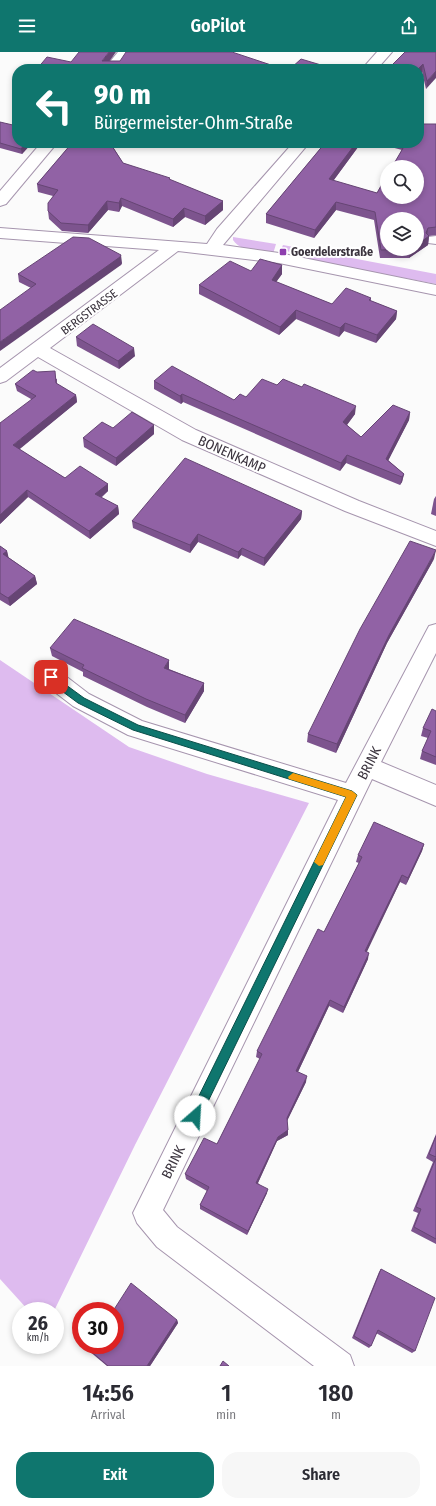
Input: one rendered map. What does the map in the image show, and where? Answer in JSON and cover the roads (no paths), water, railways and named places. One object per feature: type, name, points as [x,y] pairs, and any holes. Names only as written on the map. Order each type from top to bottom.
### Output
[{"type":"street","points":[[115,64],[125,52]]},
{"type":"street","points":[[374,64],[385,52]]},
{"type":"street","points":[[0,201],[45,148]]},
{"type":"street","points":[[212,248],[297,148]]},
{"type":"street","points":[[0,233],[212,248],[279,258],[436,290]]},
{"type":"street","name":"BERGSTRASSE","points":[[0,377],[176,245]]},
{"type":"street","name":"BONENKAMP","points":[[38,349],[189,435],[352,506],[436,539]]},
{"type":"street","name":"BRINK","points":[[339,1366],[167,1237],[147,1213],[352,795],[436,632]]},
{"type":"street","points":[[51,677],[81,700],[136,728],[352,795]]},
{"type":"street","points":[[367,766],[436,796]]},
{"type":"place","name":"Goerdelerstraße","points":[[283,252]]}]
